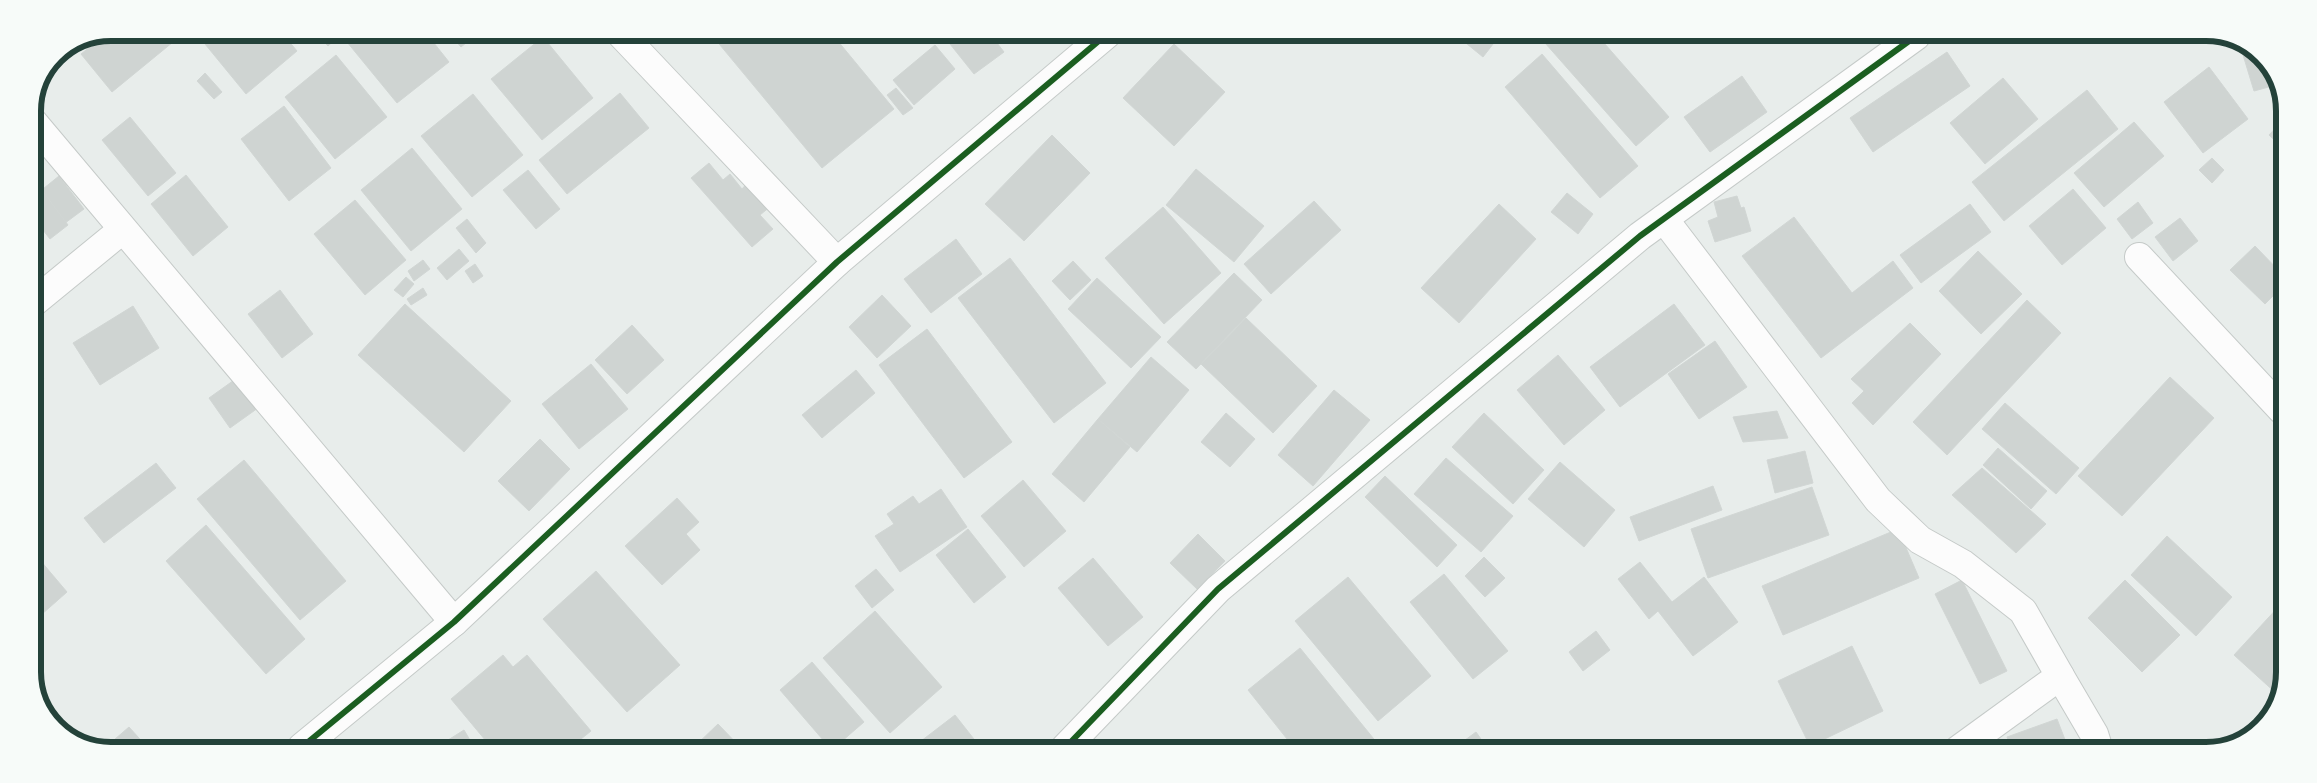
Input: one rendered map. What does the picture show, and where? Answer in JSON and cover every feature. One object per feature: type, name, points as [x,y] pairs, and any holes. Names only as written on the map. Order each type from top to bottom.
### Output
[{"type":"street","points":[[627,41],[837,262]]},
{"type":"street","points":[[308,742],[454,622],[837,262],[1099,41]]},
{"type":"street","points":[[1071,742],[1218,589],[1640,236],[1909,41]]},
{"type":"street","points":[[41,132],[454,622]]},
{"type":"street","points":[[1664,219],[1878,500],[1920,540],[1963,564],[2023,611],[2094,734],[2096,742]]},
{"type":"street","points":[[41,296],[122,230]]},
{"type":"street","points":[[2139,257],[2276,404]]},
{"type":"street","points":[[1969,742],[2060,676]]},
{"type":"building","points":[[111,41],[174,41],[112,92],[81,54],[93,44]]},
{"type":"building","points":[[203,41],[289,41],[297,51],[246,94]]},
{"type":"building","points":[[323,41],[333,41],[328,46]]},
{"type":"building","points":[[432,41],[449,62],[397,103],[347,42]]},
{"type":"building","points":[[456,41],[468,41],[461,47]]},
{"type":"building","points":[[538,41],[546,41],[593,98],[542,140],[491,79]]},
{"type":"building","points":[[717,41],[838,41],[894,109],[822,168]]},
{"type":"building","points":[[948,41],[995,41],[1004,52],[974,74]]},
{"type":"building","points":[[1463,41],[1495,41],[1483,57]]},
{"type":"building","points":[[1543,41],[1602,41],[1669,117],[1636,146]]},
{"type":"building","points":[[1174,44],[1225,92],[1174,146],[1123,98]]},
{"type":"building","points":[[935,45],[955,69],[914,105],[893,80]]},
{"type":"building","points":[[2242,51],[2255,62],[2270,84],[2271,86],[2254,91]]},
{"type":"building","points":[[1947,52],[1970,86],[1873,152],[1850,118]]},
{"type":"building","points":[[1542,54],[1638,166],[1600,198],[1505,87]]},
{"type":"building","points":[[336,55],[387,117],[335,159],[285,97]]},
{"type":"building","points":[[2209,67],[2248,119],[2203,153],[2164,102]]},
{"type":"building","points":[[205,73],[222,92],[214,99],[197,81]]},
{"type":"building","points":[[1742,76],[1767,112],[1710,152],[1684,117]]},
{"type":"building","points":[[2003,78],[2038,119],[1985,164],[1950,123]]},
{"type":"building","points":[[896,88],[913,108],[903,115],[887,95]]},
{"type":"building","points":[[2087,90],[2118,129],[2004,221],[1972,182]]},
{"type":"building","points":[[620,93],[649,128],[567,194],[539,160]]},
{"type":"building","points":[[473,94],[523,155],[472,197],[421,136]]},
{"type":"building","points":[[284,106],[331,168],[289,201],[241,139]]},
{"type":"building","points":[[130,117],[176,173],[148,196],[102,140]]},
{"type":"building","points":[[2134,122],[2164,156],[2104,207],[2074,173]]},
{"type":"building","points":[[2276,128],[2276,142],[2269,135]]},
{"type":"building","points":[[1052,135],[1090,173],[1024,241],[985,204]]},
{"type":"building","points":[[412,148],[462,209],[411,251],[361,190]]},
{"type":"building","points":[[2212,158],[2224,170],[2212,183],[2199,170]]},
{"type":"building","points":[[709,163],[723,180],[730,174],[742,189],[749,181],[771,206],[760,215],[773,229],[752,247],[691,178]]},
{"type":"building","points":[[1196,169],[1264,226],[1234,262],[1166,205]]},
{"type":"building","points":[[528,170],[560,209],[536,229],[503,190]]},
{"type":"building","points":[[186,175],[228,227],[193,256],[151,204]]},
{"type":"building","points":[[59,176],[84,209],[57,229],[41,208],[41,191]]},
{"type":"building","points":[[41,189],[68,225],[50,239],[41,227]]},
{"type":"building","points":[[2073,189],[2106,228],[2062,265],[2029,226]]},
{"type":"building","points":[[1567,193],[1593,214],[1578,234],[1551,212]]},
{"type":"building","points":[[1737,196],[1741,208],[1744,207],[1751,231],[1715,242],[1708,221],[1718,217],[1714,202]]},
{"type":"building","points":[[355,200],[406,260],[365,295],[314,234]]},
{"type":"building","points":[[1314,201],[1341,230],[1271,294],[1244,264]]},
{"type":"building","points":[[2138,202],[2153,223],[2132,239],[2117,219]]},
{"type":"building","points":[[1499,204],[1536,239],[1459,323],[1421,288]]},
{"type":"building","points":[[1970,204],[1991,232],[1921,283],[1900,255]]},
{"type":"building","points":[[1163,207],[1221,273],[1164,324],[1105,258]]},
{"type":"building","points":[[1794,217],[1852,293],[1893,261],[1913,288],[1821,358],[1742,256]]},
{"type":"building","points":[[2180,218],[2198,241],[2173,261],[2155,237]]},
{"type":"building","points":[[467,219],[486,243],[476,253],[456,228]]},
{"type":"building","points":[[956,239],[982,274],[931,313],[904,279]]},
{"type":"building","points":[[2255,246],[2276,268],[2276,293],[2265,304],[2230,270]]},
{"type":"building","points":[[459,249],[469,261],[447,280],[437,268]]},
{"type":"building","points":[[1978,251],[2022,294],[1981,334],[1939,291]]},
{"type":"building","points":[[1010,258],[1106,383],[1054,423],[958,298]]},
{"type":"building","points":[[423,260],[430,269],[414,281],[408,271]]},
{"type":"building","points":[[1073,261],[1091,280],[1070,300],[1052,281]]},
{"type":"building","points":[[475,264],[483,276],[473,283],[465,271]]},
{"type":"building","points":[[1234,273],[1262,300],[1196,369],[1167,342]]},
{"type":"building","points":[[406,277],[414,284],[403,297],[394,290]]},
{"type":"building","points":[[1097,278],[1161,337],[1131,368],[1068,309]]},
{"type":"building","points":[[423,288],[427,295],[411,305],[407,299]]},
{"type":"building","points":[[280,290],[313,334],[282,358],[248,314]]},
{"type":"building","points":[[882,295],[911,326],[877,358],[849,327]]},
{"type":"building","points":[[2027,300],[2061,333],[1947,455],[1913,422]]},
{"type":"building","points":[[405,304],[511,401],[464,452],[358,355]]},
{"type":"building","points":[[1674,304],[1705,345],[1620,407],[1590,367]]},
{"type":"building","points":[[133,306],[159,348],[100,385],[73,343]]},
{"type":"building","points":[[1246,318],[1317,386],[1273,433],[1201,364]]},
{"type":"building","points":[[1910,323],[1941,354],[1873,425],[1852,403],[1864,391],[1851,379]]},
{"type":"building","points":[[632,325],[664,360],[627,394],[595,360]]},
{"type":"building","points":[[927,329],[1012,442],[964,478],[879,365]]},
{"type":"building","points":[[1715,341],[1747,387],[1699,419],[1668,374]]},
{"type":"building","points":[[1558,355],[1605,410],[1564,445],[1517,390]]},
{"type":"building","points":[[1151,357],[1189,390],[1137,452],[1098,419]]},
{"type":"building","points":[[591,364],[628,409],[579,449],[542,404]]},
{"type":"building","points":[[856,370],[875,393],[822,438],[802,415]]},
{"type":"building","points":[[2170,377],[2214,418],[2122,516],[2078,476]]},
{"type":"building","points":[[237,378],[258,408],[230,428],[209,398]]},
{"type":"building","points":[[1334,390],[1370,420],[1313,486],[1278,455]]},
{"type":"building","points":[[2005,403],[2079,468],[2056,494],[1982,429]]},
{"type":"building","points":[[1777,411],[1788,438],[1743,442],[1733,417]]},
{"type":"building","points":[[1226,413],[1255,439],[1230,467],[1201,442]]},
{"type":"building","points":[[1484,413],[1544,470],[1513,504],[1452,447]]},
{"type":"building","points":[[1098,419],[1130,447],[1084,502],[1052,474]]},
{"type":"building","points":[[540,439],[570,469],[529,511],[498,481]]},
{"type":"building","points":[[1998,448],[2047,491],[2031,509],[1983,465]]},
{"type":"building","points":[[1805,451],[1813,483],[1775,493],[1767,460]]},
{"type":"building","points":[[1446,458],[1513,516],[1481,552],[1414,494]]},
{"type":"building","points":[[244,460],[346,581],[300,620],[197,499]]},
{"type":"building","points":[[1560,462],[1615,510],[1584,547],[1528,499]]},
{"type":"building","points":[[156,463],[176,488],[104,543],[84,518]]},
{"type":"building","points":[[1982,468],[2046,524],[2016,553],[1952,495]]},
{"type":"building","points":[[1385,476],[1457,545],[1437,567],[1365,497]]},
{"type":"building","points":[[1023,480],[1066,531],[1024,567],[981,516]]},
{"type":"building","points":[[1713,486],[1722,510],[1639,541],[1630,517]]},
{"type":"building","points":[[1812,487],[1829,535],[1708,578],[1691,529]]},
{"type":"building","points":[[941,489],[967,527],[900,572],[875,536],[894,524],[887,514],[913,496],[919,504]]},
{"type":"building","points":[[677,498],[699,522],[686,534],[700,550],[662,585],[625,546]]},
{"type":"building","points":[[206,525],[305,639],[266,674],[166,561]]},
{"type":"building","points":[[968,529],[1006,577],[974,603],[936,555]]},
{"type":"building","points":[[1898,529],[1919,578],[1783,635],[1762,586]]},
{"type":"building","points":[[1198,534],[1225,561],[1197,589],[1170,563]]},
{"type":"building","points":[[2167,536],[2232,597],[2196,636],[2131,575]]},
{"type":"building","points":[[1484,557],[1505,578],[1485,597],[1465,576]]},
{"type":"building","points":[[1093,558],[1143,617],[1108,646],[1058,588]]},
{"type":"building","points":[[41,561],[67,592],[41,615]]},
{"type":"building","points":[[1640,562],[1672,602],[1704,577],[1738,622],[1693,656],[1658,611],[1649,619],[1618,579]]},
{"type":"building","points":[[876,569],[894,590],[872,608],[855,586]]},
{"type":"building","points":[[596,571],[680,665],[627,712],[543,619]]},
{"type":"building","points":[[1444,574],[1508,651],[1473,679],[1410,602]]},
{"type":"building","points":[[1348,577],[1431,676],[1378,721],[1295,621]]},
{"type":"building","points":[[1962,580],[2007,671],[1980,684],[1935,594]]},
{"type":"building","points":[[2125,580],[2180,635],[2142,672],[2088,618]]},
{"type":"building","points":[[2276,609],[2276,672],[2273,690],[2234,655]]},
{"type":"building","points":[[875,611],[942,687],[890,733],[823,658]]},
{"type":"building","points":[[1596,631],[1610,650],[1583,671],[1569,652]]},
{"type":"building","points":[[1852,646],[1883,711],[1818,742],[1808,742],[1778,681]]},
{"type":"building","points":[[1300,648],[1376,742],[1289,742],[1248,690]]},
{"type":"building","points":[[503,655],[513,667],[527,655],[591,731],[577,742],[487,742],[451,699]]},
{"type":"building","points":[[812,662],[864,722],[841,742],[825,742],[780,690]]},
{"type":"building","points":[[955,715],[976,742],[920,742]]},
{"type":"building","points":[[2057,719],[2066,742],[2009,742],[2007,737]]},
{"type":"building","points":[[2254,720],[2255,721],[2248,727],[2239,733]]},
{"type":"building","points":[[718,724],[735,742],[699,742]]},
{"type":"building","points":[[129,727],[142,742],[112,742]]},
{"type":"building","points":[[464,730],[471,742],[445,742]]},
{"type":"building","points":[[1476,732],[1483,742],[1462,742]]},
{"type":"cycle path","points":[[308,742],[454,622],[837,262],[1099,41]]},
{"type":"cycle path","points":[[1071,742],[1218,589],[1640,236],[1909,41]]}]
